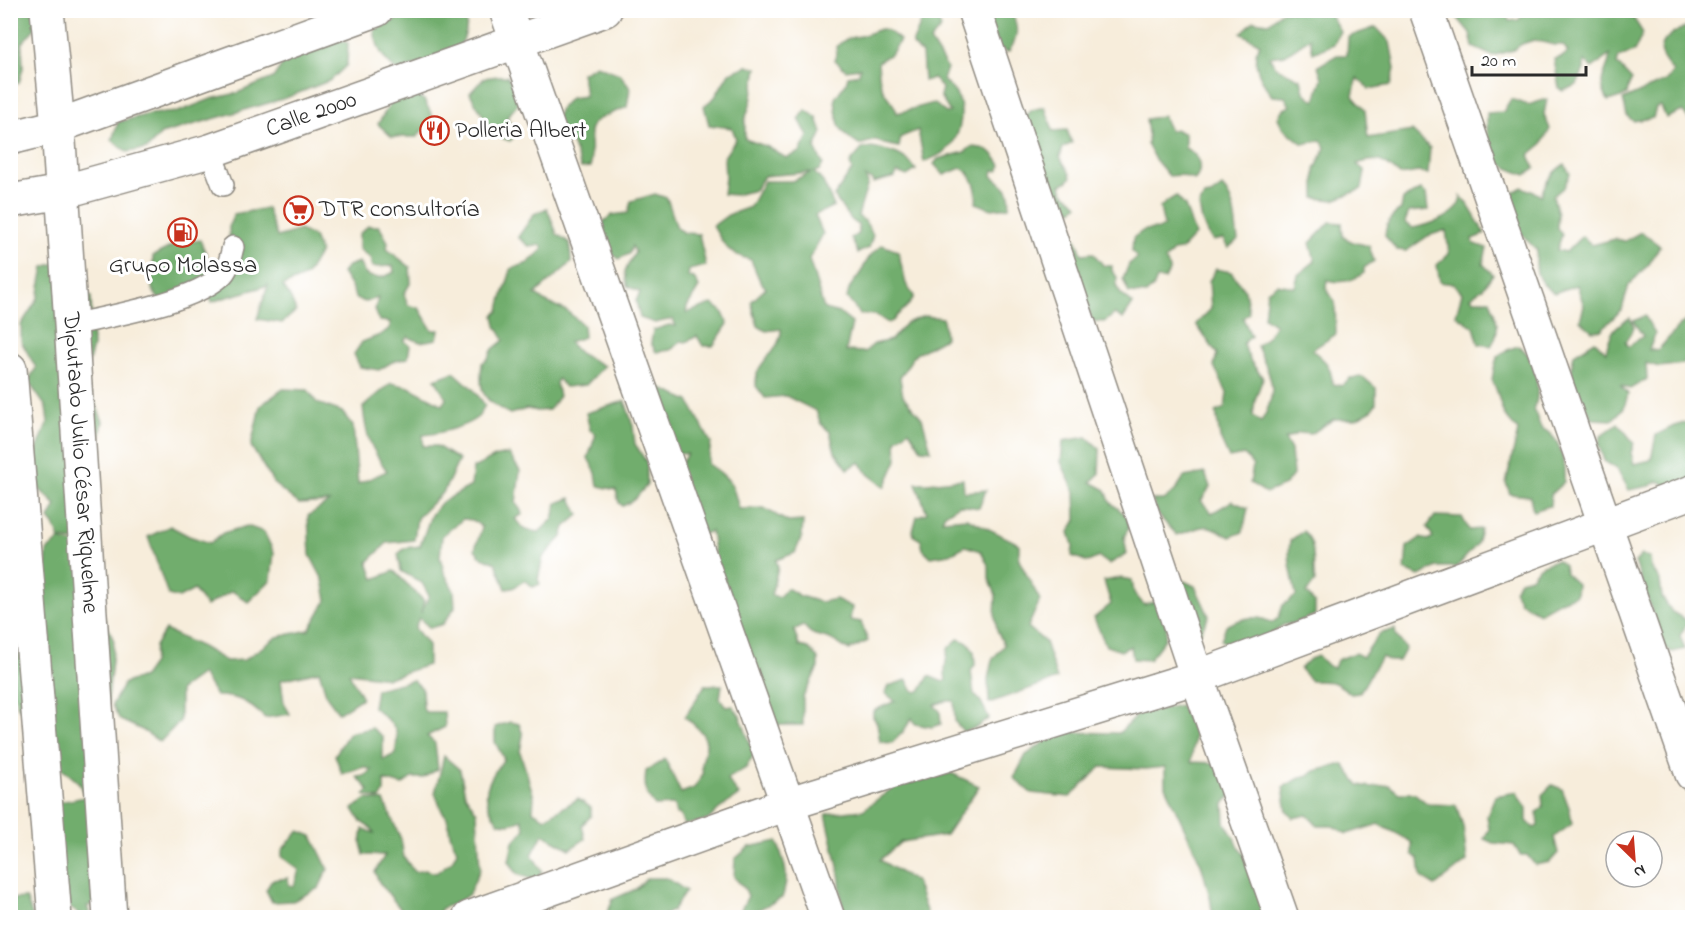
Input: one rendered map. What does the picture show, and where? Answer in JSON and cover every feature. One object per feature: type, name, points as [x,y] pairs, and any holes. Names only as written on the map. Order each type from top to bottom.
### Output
[{"type":"street","name":"Diputado Julio César Riquelme","points":[[46,10],[58,126],[110,918]]},
{"type":"street","points":[[10,138],[58,126],[376,10]]},
{"type":"street","points":[[506,10],[828,918]]},
{"type":"street","name":"Calle 2000","points":[[10,201],[62,192],[210,151],[604,10]]},
{"type":"street","points":[[974,10],[1197,677],[1282,918]]},
{"type":"street","points":[[1426,10],[1692,774]]},
{"type":"street","points":[[10,369],[55,918]]},
{"type":"street","points":[[469,918],[788,804],[1197,677],[1692,492]]},
{"type":"lane","points":[[210,151],[223,185]]},
{"type":"lane","points":[[71,325],[142,309],[188,294],[220,277],[228,267],[233,247]]},
{"type":"green space","points":[[1451,10],[1505,11],[1509,21],[1518,20],[1528,11],[1629,11],[1643,33],[1634,52],[1619,57],[1617,64],[1632,80],[1627,95],[1608,101],[1604,93],[1602,81],[1610,55],[1592,68],[1584,60],[1584,69],[1577,85],[1562,91],[1559,88],[1554,59],[1568,52],[1563,45],[1534,40],[1513,50],[1492,56],[1473,47],[1470,33]]},
{"type":"green space","points":[[10,11],[38,11],[43,19],[22,43],[23,68],[19,83],[11,84]]},
{"type":"green space","points":[[415,11],[465,11],[467,22],[465,34],[460,45],[452,53],[397,71],[381,53],[374,30]]},
{"type":"green space","points":[[926,11],[933,11],[941,28],[930,41],[947,68],[943,80],[956,94],[961,113],[960,126],[952,144],[943,153],[924,162],[918,130],[901,137],[899,147],[876,140],[859,145],[842,131],[835,98],[846,83],[848,76],[859,74],[860,68],[846,70],[835,60],[837,46],[845,40],[879,29],[889,31],[900,40],[892,53],[878,62],[882,88],[897,113],[934,103],[946,113],[950,112],[940,96],[942,88],[934,78],[924,81],[922,54],[912,44]]},
{"type":"green space","points":[[993,11],[1002,11],[1005,14],[1007,11],[1018,11],[1013,16],[1016,25],[1015,39],[1008,52],[993,46],[985,18]]},
{"type":"green space","points":[[1282,11],[1310,11],[1317,15],[1328,11],[1340,31],[1334,44],[1313,53],[1310,38],[1285,55],[1269,57],[1276,67],[1301,79],[1304,92],[1315,101],[1322,78],[1318,66],[1337,55],[1347,55],[1348,37],[1376,27],[1390,42],[1395,68],[1391,85],[1369,89],[1357,78],[1353,96],[1365,110],[1368,138],[1412,131],[1430,148],[1428,174],[1419,172],[1400,175],[1380,161],[1364,162],[1357,164],[1365,171],[1362,189],[1334,200],[1315,198],[1315,170],[1325,148],[1321,140],[1303,144],[1283,128],[1278,118],[1282,110],[1290,106],[1285,97],[1272,96],[1260,77],[1256,57],[1260,44],[1241,33],[1254,21],[1269,23]]},
{"type":"green space","points":[[1692,25],[1692,124],[1683,111],[1666,118],[1661,106],[1656,107],[1653,118],[1633,121],[1627,116],[1623,100],[1667,80],[1673,72],[1662,56],[1663,44],[1670,35]]},
{"type":"green space","points":[[328,36],[348,43],[347,65],[331,80],[286,98],[161,134],[147,149],[127,152],[112,140],[118,122],[150,114],[178,112],[211,99],[237,93],[273,78],[291,51]]},
{"type":"green space","points":[[596,65],[620,74],[630,88],[627,107],[602,118],[591,126],[591,167],[581,168],[570,137],[556,122],[559,110],[570,98],[585,96],[582,73]]},
{"type":"green space","points":[[747,66],[757,68],[745,120],[745,139],[768,147],[786,158],[800,152],[808,136],[799,119],[806,110],[817,118],[822,132],[815,148],[823,164],[820,170],[814,172],[823,182],[834,206],[815,215],[823,234],[809,259],[824,309],[839,313],[852,323],[846,351],[865,352],[874,344],[891,340],[906,323],[924,316],[943,318],[945,338],[914,355],[900,378],[903,396],[922,418],[931,450],[921,449],[909,430],[896,440],[897,460],[885,487],[868,474],[860,462],[848,469],[835,452],[830,432],[821,424],[816,411],[786,396],[765,398],[756,386],[758,371],[779,341],[781,329],[766,331],[758,326],[751,302],[766,288],[760,281],[751,260],[732,252],[713,226],[728,215],[750,207],[764,181],[792,181],[812,172],[764,176],[755,190],[735,195],[723,194],[724,157],[736,139],[732,128],[709,125],[704,106],[715,97],[729,73]]},
{"type":"green space","points":[[507,76],[518,93],[519,103],[507,117],[517,134],[510,141],[493,135],[470,93],[484,78]]},
{"type":"green space","points":[[415,95],[424,100],[433,117],[417,137],[392,137],[378,124],[394,97]]},
{"type":"green space","points":[[1511,99],[1528,105],[1547,99],[1544,114],[1550,129],[1541,145],[1529,155],[1535,169],[1526,175],[1503,165],[1492,154],[1489,146],[1487,113],[1503,112]]},
{"type":"green space","points":[[1045,107],[1053,131],[1067,130],[1072,143],[1063,148],[1060,157],[1071,177],[1061,185],[1064,192],[1078,205],[1072,210],[1067,207],[1064,210],[1069,220],[1061,232],[1046,182],[1046,172],[1031,160],[1021,121],[1032,110]]},
{"type":"green space","points":[[1163,116],[1170,131],[1175,129],[1185,134],[1185,148],[1194,154],[1199,162],[1199,171],[1195,180],[1181,175],[1169,176],[1154,158],[1147,143],[1146,119]]},
{"type":"green space","points":[[971,147],[989,151],[1001,165],[998,171],[993,170],[992,176],[1007,189],[1009,207],[992,209],[976,203],[974,183],[969,174],[961,168],[944,175],[934,164],[938,159],[965,152]]},
{"type":"green space","points":[[863,148],[893,152],[906,159],[916,170],[907,176],[897,172],[895,177],[873,183],[865,177],[868,183],[858,216],[865,221],[873,235],[869,248],[858,253],[851,238],[859,234],[858,225],[847,215],[834,196],[852,170],[850,163]]},
{"type":"green space","points":[[1565,164],[1570,174],[1564,187],[1553,196],[1558,214],[1557,228],[1562,235],[1557,250],[1566,252],[1582,236],[1592,245],[1615,239],[1625,241],[1641,232],[1660,246],[1649,264],[1629,285],[1622,309],[1601,330],[1592,331],[1580,320],[1584,306],[1577,285],[1554,293],[1540,280],[1536,270],[1537,250],[1520,231],[1512,210],[1512,193],[1522,187],[1541,195],[1550,177]]},
{"type":"green space","points":[[1222,187],[1232,205],[1238,240],[1228,248],[1223,239],[1213,241],[1207,233],[1199,206],[1204,196],[1211,195]]},
{"type":"green space","points":[[1421,190],[1426,194],[1428,210],[1409,212],[1405,222],[1413,228],[1445,218],[1458,206],[1461,196],[1485,234],[1472,239],[1474,244],[1487,248],[1483,264],[1493,274],[1483,288],[1471,297],[1474,300],[1490,300],[1497,329],[1491,346],[1479,344],[1474,327],[1456,315],[1462,293],[1454,284],[1440,282],[1437,265],[1449,254],[1446,230],[1428,236],[1406,251],[1397,250],[1385,236],[1389,221],[1401,210],[1403,199]]},
{"type":"green space","points":[[655,194],[667,198],[677,228],[685,233],[699,234],[706,266],[689,270],[688,277],[694,278],[699,287],[686,313],[712,304],[722,311],[728,324],[713,346],[703,346],[697,336],[686,342],[681,341],[671,350],[656,352],[651,343],[653,330],[669,325],[676,326],[673,319],[655,323],[640,318],[636,301],[640,292],[627,286],[625,271],[635,252],[632,246],[629,254],[619,259],[605,243],[603,222],[612,215],[628,213],[631,201]]},
{"type":"green space","points":[[1176,196],[1185,206],[1195,235],[1181,250],[1173,251],[1165,260],[1170,269],[1165,279],[1157,279],[1146,294],[1129,293],[1123,279],[1129,264],[1137,258],[1132,251],[1133,238],[1144,230],[1159,229],[1164,226],[1160,208]]},
{"type":"green space","points":[[267,208],[277,237],[300,230],[314,237],[320,252],[306,276],[283,286],[296,311],[282,323],[257,319],[268,285],[212,302],[205,286],[162,304],[152,289],[153,256],[176,244],[200,240],[211,265],[220,261],[230,261],[229,226],[234,214]]},
{"type":"green space","points":[[547,208],[557,234],[570,243],[571,263],[535,294],[544,301],[567,311],[583,325],[584,337],[569,342],[579,353],[604,366],[586,385],[565,387],[558,379],[556,383],[559,396],[549,410],[527,409],[510,414],[494,405],[482,390],[482,363],[504,340],[496,326],[494,315],[499,311],[511,269],[528,263],[543,249],[541,245],[530,247],[518,237],[534,214]]},
{"type":"green space","points":[[1330,222],[1342,223],[1343,237],[1369,246],[1374,261],[1364,268],[1364,273],[1356,278],[1342,282],[1327,280],[1326,288],[1335,302],[1336,334],[1312,350],[1327,364],[1333,384],[1342,386],[1350,378],[1363,377],[1376,388],[1376,403],[1372,410],[1356,419],[1334,419],[1311,434],[1299,433],[1285,439],[1291,450],[1293,475],[1285,485],[1266,493],[1250,483],[1253,466],[1245,455],[1229,458],[1220,438],[1216,412],[1225,408],[1227,393],[1214,366],[1217,354],[1196,324],[1211,309],[1209,281],[1216,269],[1231,272],[1245,290],[1249,313],[1243,318],[1251,336],[1243,344],[1251,362],[1263,378],[1255,400],[1253,416],[1261,422],[1267,411],[1272,392],[1269,376],[1257,346],[1268,336],[1275,325],[1264,317],[1267,291],[1277,284],[1295,287],[1298,275],[1315,261],[1310,243]]},
{"type":"green space","points":[[368,226],[379,226],[388,242],[387,249],[410,267],[411,282],[404,294],[408,305],[419,308],[432,330],[439,330],[437,339],[420,342],[408,337],[404,341],[410,345],[408,358],[392,362],[379,370],[360,367],[354,354],[362,342],[390,328],[390,322],[379,321],[375,309],[378,298],[365,302],[355,298],[353,290],[342,273],[348,266],[359,262],[365,274],[376,278],[394,272],[393,266],[372,267],[370,258],[359,249],[359,234]]},
{"type":"green space","points":[[1070,234],[1077,241],[1082,254],[1093,253],[1104,266],[1112,266],[1112,271],[1117,277],[1116,286],[1121,294],[1133,304],[1123,319],[1115,314],[1104,322],[1092,321],[1067,239]]},
{"type":"green space","points":[[882,245],[898,251],[906,284],[914,296],[907,307],[888,323],[876,315],[860,314],[847,298],[851,286],[869,257]]},
{"type":"green space","points":[[58,262],[91,297],[93,347],[84,379],[103,421],[91,485],[75,541],[60,539],[49,519],[56,505],[33,483],[30,467],[48,422],[46,407],[28,381],[36,368],[21,341],[21,325],[38,298],[44,267]]},
{"type":"green space","points":[[1645,316],[1655,334],[1649,350],[1658,350],[1680,325],[1692,316],[1692,350],[1687,351],[1683,364],[1659,367],[1646,363],[1647,379],[1630,389],[1620,385],[1628,394],[1624,408],[1612,420],[1593,419],[1573,381],[1574,354],[1595,341],[1606,352],[1613,331],[1630,318],[1634,328],[1625,342],[1628,347],[1643,336],[1633,321]]},
{"type":"green space","points":[[1518,346],[1530,358],[1536,375],[1537,393],[1534,410],[1541,428],[1554,437],[1558,444],[1564,466],[1564,482],[1551,494],[1550,506],[1533,511],[1530,496],[1510,494],[1506,483],[1518,431],[1503,412],[1492,380],[1494,366],[1500,354]]},
{"type":"green space","points":[[454,372],[473,389],[485,405],[478,417],[466,424],[444,432],[423,435],[423,446],[437,446],[459,460],[444,491],[417,518],[414,540],[387,543],[368,562],[374,579],[394,571],[424,601],[421,613],[429,596],[422,583],[401,571],[398,554],[405,548],[420,546],[431,515],[442,502],[471,486],[473,468],[497,456],[509,454],[520,471],[516,503],[523,514],[515,519],[525,530],[539,532],[553,519],[557,503],[571,498],[579,515],[565,527],[562,537],[543,557],[538,579],[540,584],[533,587],[525,580],[513,588],[506,589],[496,563],[480,556],[475,549],[482,527],[472,520],[463,519],[442,536],[440,557],[444,572],[454,591],[455,607],[443,624],[430,628],[419,618],[415,628],[428,645],[428,665],[388,678],[349,673],[362,698],[339,713],[327,697],[319,671],[281,680],[284,703],[290,714],[265,718],[243,701],[216,696],[202,674],[180,690],[180,721],[160,742],[142,730],[120,720],[112,705],[124,683],[143,677],[153,663],[155,646],[165,630],[226,661],[244,660],[277,637],[309,630],[327,600],[323,580],[310,555],[308,516],[329,502],[299,504],[274,484],[251,446],[260,406],[283,389],[308,390],[317,403],[342,412],[353,426],[358,484],[387,471],[370,441],[363,407],[391,383],[409,387],[443,405],[446,398],[435,379]]},
{"type":"green space","points":[[656,386],[689,401],[711,443],[708,464],[730,482],[739,509],[764,508],[788,522],[803,521],[802,536],[795,553],[776,560],[778,568],[771,595],[779,597],[787,588],[800,596],[820,602],[836,599],[852,607],[850,620],[861,622],[868,641],[849,650],[830,639],[812,633],[803,625],[794,630],[799,646],[808,648],[818,658],[818,668],[803,697],[803,725],[775,725],[715,558],[711,531],[693,539],[675,531],[663,512],[679,466],[687,454],[675,453]]},
{"type":"green space","points":[[625,401],[633,426],[635,444],[647,463],[647,485],[635,499],[623,506],[619,503],[616,490],[598,486],[596,473],[588,458],[596,434],[590,430],[586,413]]},
{"type":"green space","points":[[1692,421],[1692,488],[1670,488],[1659,481],[1650,486],[1629,490],[1617,469],[1604,461],[1599,445],[1600,437],[1618,423],[1634,443],[1631,453],[1634,464],[1651,460],[1656,435],[1674,426]]},
{"type":"green space","points":[[1087,437],[1100,449],[1099,474],[1091,482],[1106,490],[1110,502],[1126,515],[1129,527],[1124,537],[1127,554],[1109,564],[1099,557],[1088,562],[1072,556],[1073,545],[1069,532],[1076,520],[1075,493],[1061,462],[1063,441]]},
{"type":"green space","points":[[1205,473],[1210,487],[1201,501],[1212,513],[1232,501],[1248,508],[1243,532],[1230,537],[1214,528],[1204,527],[1177,535],[1159,516],[1152,500],[1164,500],[1175,491],[1184,477]]},
{"type":"green space","points":[[963,479],[964,492],[986,490],[979,508],[959,505],[945,514],[942,520],[967,518],[1019,544],[1019,560],[1040,600],[1028,627],[1045,642],[1057,679],[989,703],[988,679],[992,660],[1004,645],[997,630],[996,595],[989,578],[989,567],[981,551],[965,546],[950,554],[931,557],[923,549],[921,540],[914,536],[913,531],[917,516],[927,513],[916,483]]},
{"type":"green space","points":[[1435,516],[1462,517],[1469,530],[1481,529],[1477,544],[1457,567],[1437,567],[1419,576],[1405,570],[1407,547],[1420,538],[1428,540],[1433,537],[1427,527]]},
{"type":"green space","points":[[170,526],[210,543],[223,533],[247,526],[264,532],[274,553],[271,580],[248,602],[232,591],[206,606],[194,590],[179,598],[168,595],[148,537]]},
{"type":"green space","points":[[1303,531],[1312,547],[1315,582],[1306,593],[1315,603],[1315,615],[1283,625],[1269,637],[1232,648],[1221,640],[1226,625],[1254,618],[1272,623],[1279,617],[1283,605],[1296,596],[1289,549],[1290,541]]},
{"type":"green space","points":[[59,540],[88,548],[95,597],[114,641],[97,804],[103,903],[87,906],[91,917],[76,917],[79,914],[51,895],[55,803],[85,797],[79,783],[55,762],[48,716],[18,707],[13,692],[13,674],[45,584],[47,551]]},
{"type":"green space","points":[[1642,555],[1650,558],[1651,567],[1660,581],[1662,597],[1672,612],[1688,621],[1680,636],[1685,649],[1672,652],[1664,647],[1635,562]]},
{"type":"green space","points":[[1557,560],[1564,565],[1565,573],[1577,584],[1576,595],[1539,613],[1520,602],[1514,590],[1520,580],[1531,577],[1542,566]]},
{"type":"green space","points":[[1120,578],[1132,580],[1134,593],[1144,605],[1165,599],[1184,581],[1195,586],[1209,616],[1200,633],[1179,632],[1167,626],[1165,639],[1149,660],[1133,659],[1131,646],[1121,651],[1106,646],[1094,618],[1111,604],[1104,581]]},
{"type":"green space","points":[[1395,629],[1396,636],[1406,648],[1399,661],[1390,661],[1382,657],[1359,693],[1351,694],[1332,682],[1311,681],[1300,669],[1310,659],[1318,656],[1328,666],[1334,668],[1337,660],[1355,653],[1363,657],[1379,634]]},
{"type":"green space","points":[[958,639],[969,643],[974,652],[975,665],[971,671],[974,694],[989,718],[977,727],[964,732],[955,722],[954,701],[946,701],[934,705],[940,711],[941,724],[932,727],[915,724],[912,718],[892,743],[880,742],[873,711],[895,701],[885,693],[888,686],[907,680],[912,690],[917,692],[921,690],[929,676],[943,682],[946,680],[948,648]]},
{"type":"green space","points":[[413,680],[422,688],[425,712],[444,712],[445,727],[427,736],[435,743],[438,769],[423,778],[412,778],[402,785],[384,780],[384,792],[380,799],[364,795],[369,790],[357,777],[364,776],[372,770],[364,767],[342,774],[335,755],[349,733],[372,728],[383,737],[383,760],[395,754],[397,737],[394,727],[373,707],[376,689]]},
{"type":"green space","points":[[705,685],[722,685],[720,698],[726,707],[733,706],[740,716],[754,754],[746,768],[727,779],[739,795],[708,820],[685,825],[679,814],[676,814],[674,805],[655,806],[649,798],[645,781],[646,771],[665,759],[681,793],[694,788],[703,774],[702,765],[706,744],[701,732],[685,717]]},
{"type":"green space","points":[[1180,705],[1195,735],[1191,762],[1241,764],[1232,794],[1224,804],[1225,822],[1248,862],[1266,917],[1213,917],[1201,864],[1165,786],[1165,767],[1146,769],[1101,767],[1070,797],[1031,793],[1014,778],[1026,755],[1059,732],[1119,733],[1138,714]]},
{"type":"green space","points":[[510,722],[519,724],[523,735],[520,752],[534,797],[533,811],[545,818],[578,799],[591,808],[591,816],[582,825],[585,839],[570,849],[543,834],[532,855],[542,871],[535,880],[517,874],[509,861],[513,842],[525,829],[522,819],[510,824],[499,823],[488,806],[489,783],[504,759],[495,742],[495,727]]},
{"type":"green space","points":[[444,756],[460,770],[465,794],[477,812],[480,869],[469,894],[458,902],[442,908],[436,917],[407,917],[379,882],[375,872],[385,855],[364,855],[361,843],[363,829],[374,833],[361,822],[353,809],[367,799],[384,801],[401,839],[404,858],[415,872],[425,870],[436,873],[452,861],[457,851],[450,834],[447,817],[435,793]]},
{"type":"green space","points":[[1343,764],[1359,785],[1370,787],[1389,785],[1399,793],[1414,793],[1428,804],[1456,805],[1463,826],[1467,861],[1435,886],[1421,877],[1419,859],[1412,854],[1412,843],[1379,824],[1347,834],[1333,826],[1318,826],[1307,815],[1293,818],[1287,812],[1283,787],[1315,771]]},
{"type":"green space","points":[[951,773],[979,786],[946,835],[901,842],[880,860],[916,882],[928,917],[843,917],[839,871],[826,814],[863,810],[894,787]]},
{"type":"green space","points":[[1552,785],[1562,789],[1570,810],[1572,824],[1554,837],[1558,853],[1550,862],[1535,865],[1527,855],[1520,855],[1514,845],[1493,843],[1484,839],[1489,829],[1487,816],[1495,796],[1517,792],[1527,808],[1527,821],[1534,828],[1538,826],[1537,812],[1543,807],[1542,795]]},
{"type":"green space","points":[[299,831],[312,836],[328,869],[319,888],[293,901],[272,902],[266,890],[272,880],[288,878],[289,885],[294,886],[299,870],[282,857],[282,850]]},
{"type":"green space","points":[[777,841],[786,870],[786,883],[782,898],[747,917],[737,917],[748,896],[734,877],[735,859],[749,847]]},
{"type":"green space","points":[[647,878],[667,878],[686,891],[672,911],[661,917],[605,917],[613,899],[636,889]]},
{"type":"green space","points":[[26,898],[33,917],[11,917],[11,899]]},
{"type":"place","name":"Polleria Albert","points":[[434,131]]},
{"type":"place","name":"DTR consultoría","points":[[298,210]]},
{"type":"place","name":"Grupo Molassa","points":[[183,233]]}]
